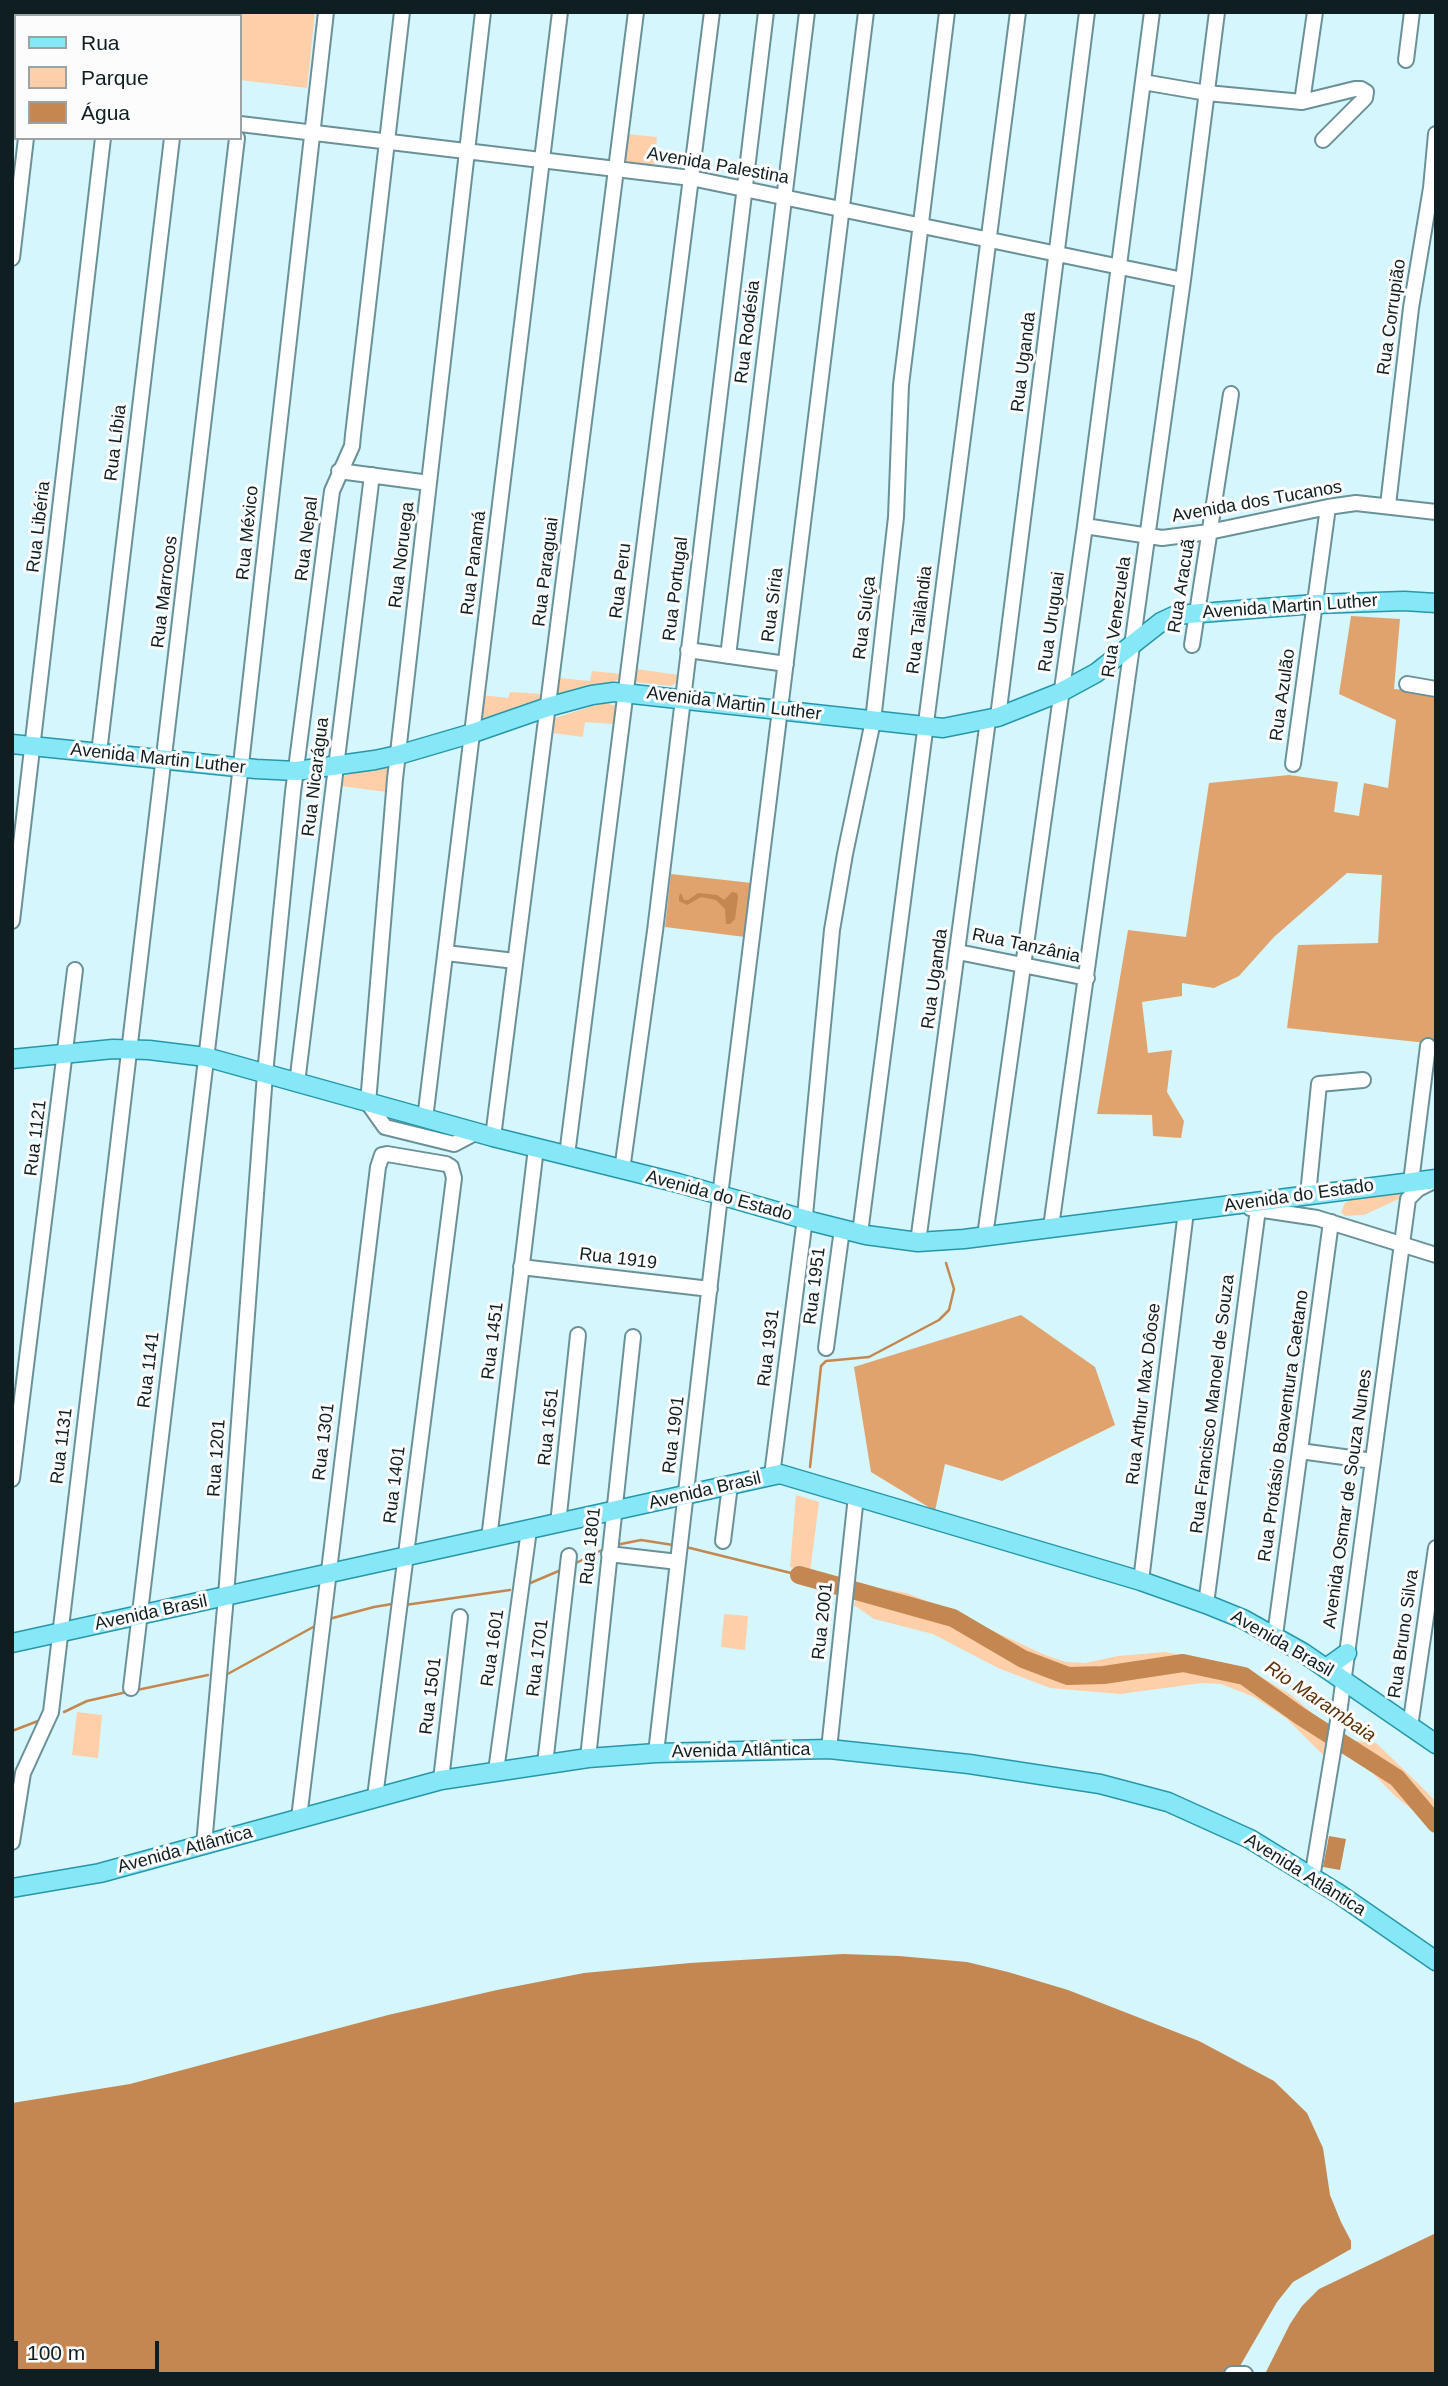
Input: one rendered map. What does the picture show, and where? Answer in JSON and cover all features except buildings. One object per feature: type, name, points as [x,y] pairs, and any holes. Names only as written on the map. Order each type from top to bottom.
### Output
[{"type":"main road","name":"Avenida Martin Luther","points":[[12,744],[241,768],[296,771],[398,755],[548,706],[592,695],[626,692],[943,728],[993,719],[1061,692],[1096,673],[1168,618],[1197,613],[1315,604],[1404,601],[1436,603]]},
{"type":"main road","name":"Avenida do Estado","points":[[12,1059],[66,1052],[130,1049],[206,1057],[804,1222],[919,1242],[945,1241],[1436,1179]]},
{"type":"main road","name":"Avenida Brasil","points":[[12,1643],[772,1475],[788,1475],[1141,1581],[1206,1604],[1275,1636],[1343,1679],[1436,1744]]},
{"type":"main road","points":[[1326,1668],[1347,1653]]},
{"type":"main road","name":"Avenida Atlântica","points":[[12,1888],[100,1873],[441,1780],[587,1758],[829,1749],[969,1764],[1100,1784],[1168,1802],[1238,1833],[1312,1878],[1436,1961]]},
{"type":"street","name":"Rua México","points":[[206,1057],[326,12]]},
{"type":"street","name":"Rua Nepal","points":[[265,1074],[296,771],[332,491],[352,446],[402,12]]},
{"type":"street","name":"Rua Noruega","points":[[368,1103],[398,755],[483,12]]},
{"type":"street","name":"Rua Panamá","points":[[425,1119],[560,12]]},
{"type":"street","name":"Rua Paraguai","points":[[484,1135],[515,961],[636,12]]},
{"type":"street","name":"Rua Peru","points":[[567,1155],[712,12]]},
{"type":"street","name":"Rua Portugal","points":[[622,1170],[655,931],[766,12]]},
{"type":"street","name":"Rua Rodésia","points":[[727,656],[807,12]]},
{"type":"street","name":"Rua Síria","points":[[720,1200],[866,12]]},
{"type":"street","name":"Rua Suíça","points":[[804,1222],[832,930],[873,721],[896,517],[899,401],[947,12]]},
{"type":"street","name":"Rua Tailândia","points":[[860,1233],[1018,12]]},
{"type":"street","name":"Rua Uganda","points":[[919,1242],[1057,254],[1087,12]]},
{"type":"street","name":"Rua Uruguai","points":[[985,1236],[1085,526],[1152,12]]},
{"type":"street","name":"Rua Venezuela","points":[[1051,1227],[1148,537],[1217,12]]},
{"type":"street","points":[[1302,102],[1315,12]]},
{"type":"street","points":[[1406,60],[1412,12]]},
{"type":"street","points":[[1143,82],[1207,93],[1302,102],[1355,89],[1366,92],[1365,98],[1323,141]]},
{"type":"street","name":"Avenida Palestina","points":[[242,124],[691,178],[1183,280]]},
{"type":"street","name":"Rua Corrupião","points":[[1388,505],[1409,320],[1431,188],[1436,134]]},
{"type":"street","points":[[12,258],[26,140]]},
{"type":"street","name":"Rua Libéria","points":[[12,921],[103,140]]},
{"type":"street","name":"Rua Líbia","points":[[99,753],[172,140]]},
{"type":"street","name":"Rua Marrocos","points":[[130,1049],[237,140]]},
{"type":"street","name":"Rua Aracuã","points":[[1192,645],[1231,394]]},
{"type":"street","points":[[339,471],[429,483]]},
{"type":"street","name":"Rua Nicarágua","points":[[297,1083],[372,475]]},
{"type":"street","name":"Avenida dos Tucanos","points":[[1085,526],[1162,538],[1209,532],[1356,503],[1436,512]]},
{"type":"street","name":"Rua Azulão","points":[[1293,764],[1328,507]]},
{"type":"street","points":[[688,650],[786,664]]},
{"type":"street","points":[[1408,684],[1436,689]]},
{"type":"street","name":"Rua Tanzânia","points":[[958,952],[1087,978]]},
{"type":"street","points":[[446,953],[515,961]]},
{"type":"street","name":"Rua 1121","points":[[12,1479],[75,970]]},
{"type":"street","points":[[1411,1182],[1428,1046]]},
{"type":"street","name":"Rua 1131","points":[[12,1842],[23,1773],[51,1712],[130,1049]]},
{"type":"street","name":"Rua 1141","points":[[131,1688],[206,1057]]},
{"type":"street","name":"Rua 1201","points":[[204,1845],[226,1597],[265,1074]]},
{"type":"street","points":[[1308,1195],[1319,1084],[1363,1080]]},
{"type":"street","points":[[368,1103],[406,1157]]},
{"type":"street","points":[[385,1127],[454,1144]]},
{"type":"street","points":[[428,1161],[454,1144],[484,1135]]},
{"type":"street","name":"Rua 1451","points":[[489,1539],[536,1147]]},
{"type":"street","name":"Rua 1301","points":[[299,1818],[379,1159],[387,1154],[446,1164],[451,1167],[454,1178]]},
{"type":"street","name":"Rua 1401","points":[[375,1797],[454,1178]]},
{"type":"street","name":"Avenida Osmar de Souza Nunes","points":[[1312,1878],[1333,1760],[1408,1199],[1418,1189],[1436,1179]]},
{"type":"street","name":"Rua 1901","points":[[656,1754],[720,1200]]},
{"type":"street","points":[[1232,1205],[1299,1214],[1436,1255]]},
{"type":"street","name":"Rua Francisco Manoel de Souza","points":[[1206,1604],[1258,1209]]},
{"type":"street","name":"Rua Arthur Max Dôose","points":[[1141,1581],[1186,1211]]},
{"type":"street","name":"Rua 1931","points":[[772,1475],[804,1222]]},
{"type":"street","name":"Rua Protásio Boaventura Caetano","points":[[1275,1636],[1331,1222]]},
{"type":"street","name":"Rua 1951","points":[[827,1348],[842,1229]]},
{"type":"street","name":"Rua 1919","points":[[522,1268],[710,1289]]},
{"type":"street","name":"Rua 1651","points":[[558,1524],[578,1335]]},
{"type":"street","name":"Rua 1801","points":[[587,1758],[633,1337]]},
{"type":"street","points":[[1300,1451],[1373,1461]]},
{"type":"street","points":[[723,1541],[730,1485]]},
{"type":"street","name":"Rua 2001","points":[[829,1749],[856,1496]]},
{"type":"street","name":"Rua 1601","points":[[496,1771],[529,1530]]},
{"type":"street","name":"Rua Bruno Silva","points":[[1410,1727],[1436,1548]]},
{"type":"street","points":[[609,1554],[678,1562]]},
{"type":"street","name":"Rua 1701","points":[[545,1764],[569,1556]]},
{"type":"street","name":"Rua 1501","points":[[441,1780],[460,1616]]},
{"type":"street","points":[[1233,2374],[1245,2374]]},
{"type":"green space","points":[[315,12],[307,88],[242,80],[242,14],[124,14]]},
{"type":"green space","points":[[626,134],[657,137],[654,167],[622,164]]},
{"type":"green space","points":[[636,669],[679,675],[678,681],[671,686],[634,682]]},
{"type":"green space","points":[[592,671],[622,674],[621,679],[556,698],[559,678],[590,681]]},
{"type":"green space","points":[[510,692],[543,694],[543,697],[539,702],[481,718],[482,695],[508,698]]},
{"type":"green space","points":[[599,704],[617,706],[614,724],[585,722],[583,737],[552,733],[552,719]]},
{"type":"green space","points":[[389,766],[386,792],[341,786],[342,776]]},
{"type":"green space","points":[[1403,1191],[1403,1197],[1364,1215],[1345,1216],[1341,1212],[1345,1203],[1351,1199]]},
{"type":"green space","points":[[796,1495],[819,1502],[810,1572],[790,1567]]},
{"type":"green space","points":[[860,1585],[907,1593],[1066,1662],[1085,1663],[1118,1656],[1165,1652],[1233,1665],[1263,1678],[1291,1695],[1329,1727],[1325,1757],[1286,1718],[1254,1697],[1221,1684],[1202,1683],[1120,1694],[1050,1688],[998,1668],[933,1634],[874,1619],[854,1605]]},
{"type":"green space","points":[[724,1614],[748,1616],[745,1650],[721,1647]]},
{"type":"green space","points":[[77,1712],[102,1715],[98,1758],[72,1755]]},
{"type":"green space","points":[[1348,1740],[1376,1743],[1424,1789],[1436,1802],[1436,1832],[1427,1821],[1396,1797],[1360,1760],[1347,1755]]},
{"type":"shaded area","points":[[1351,616],[1400,619],[1394,689],[1436,692],[1436,1044],[1287,1028],[1298,945],[1378,943],[1382,875],[1347,873],[1274,937],[1239,976],[1214,988],[1182,983],[1182,996],[1142,1002],[1148,1053],[1172,1050],[1167,1092],[1184,1121],[1181,1138],[1153,1136],[1152,1115],[1097,1114],[1128,930],[1186,937],[1209,783],[1289,775],[1338,782],[1334,812],[1359,816],[1364,783],[1388,788],[1396,720],[1339,694]]},
{"type":"shaded area","points":[[671,874],[752,883],[745,937],[665,927]]},
{"type":"shaded area","points":[[1021,1315],[1095,1367],[1115,1425],[1002,1481],[945,1464],[935,1511],[871,1472],[854,1367]]},
{"type":"water","points":[[732,892],[737,893],[738,897],[735,919],[730,924],[726,924],[725,909],[716,900],[701,897],[687,905],[679,901],[681,893],[684,900],[698,893],[717,895],[724,900]]},
{"type":"water","points":[[1329,1836],[1346,1839],[1340,1870],[1323,1867]]},
{"type":"water","points":[[843,1954],[967,1962],[1008,1972],[1068,1990],[1199,2041],[1274,2081],[1307,2113],[1323,2148],[1330,2195],[1351,2241],[1351,2249],[1293,2282],[1277,2302],[1240,2366],[1227,2374],[12,2374],[12,2103],[130,2084],[388,2015],[584,1973],[690,1963]]},
{"type":"water","points":[[1436,2233],[1436,2374],[1265,2374],[1290,2324],[1302,2306],[1319,2289]]},
{"type":"waterway","name":"Rio Marambaia","points":[[810,1467],[821,1366],[826,1361],[869,1357],[939,1320],[949,1310],[954,1289],[946,1263]]},
{"type":"waterway","points":[[616,1545],[641,1540],[673,1545]]},
{"type":"waterway","points":[[686,1547],[799,1575]]},
{"type":"waterway","points":[[572,1565],[604,1549]]},
{"type":"waterway","points":[[528,1584],[561,1570]]},
{"type":"waterway","name":"Rio Marambaia","points":[[799,1575],[953,1618],[1023,1659],[1068,1676],[1104,1675],[1183,1663],[1244,1676],[1300,1716],[1397,1778],[1436,1824]]},
{"type":"waterway","points":[[405,1605],[510,1590]]},
{"type":"waterway","points":[[329,1619],[392,1604]]},
{"type":"waterway","points":[[224,1676],[315,1626]]},
{"type":"waterway","points":[[137,1690],[208,1675]]},
{"type":"waterway","points":[[64,1712],[87,1701],[127,1692]]},
{"type":"waterway","points":[[12,1731],[38,1721]]}]
